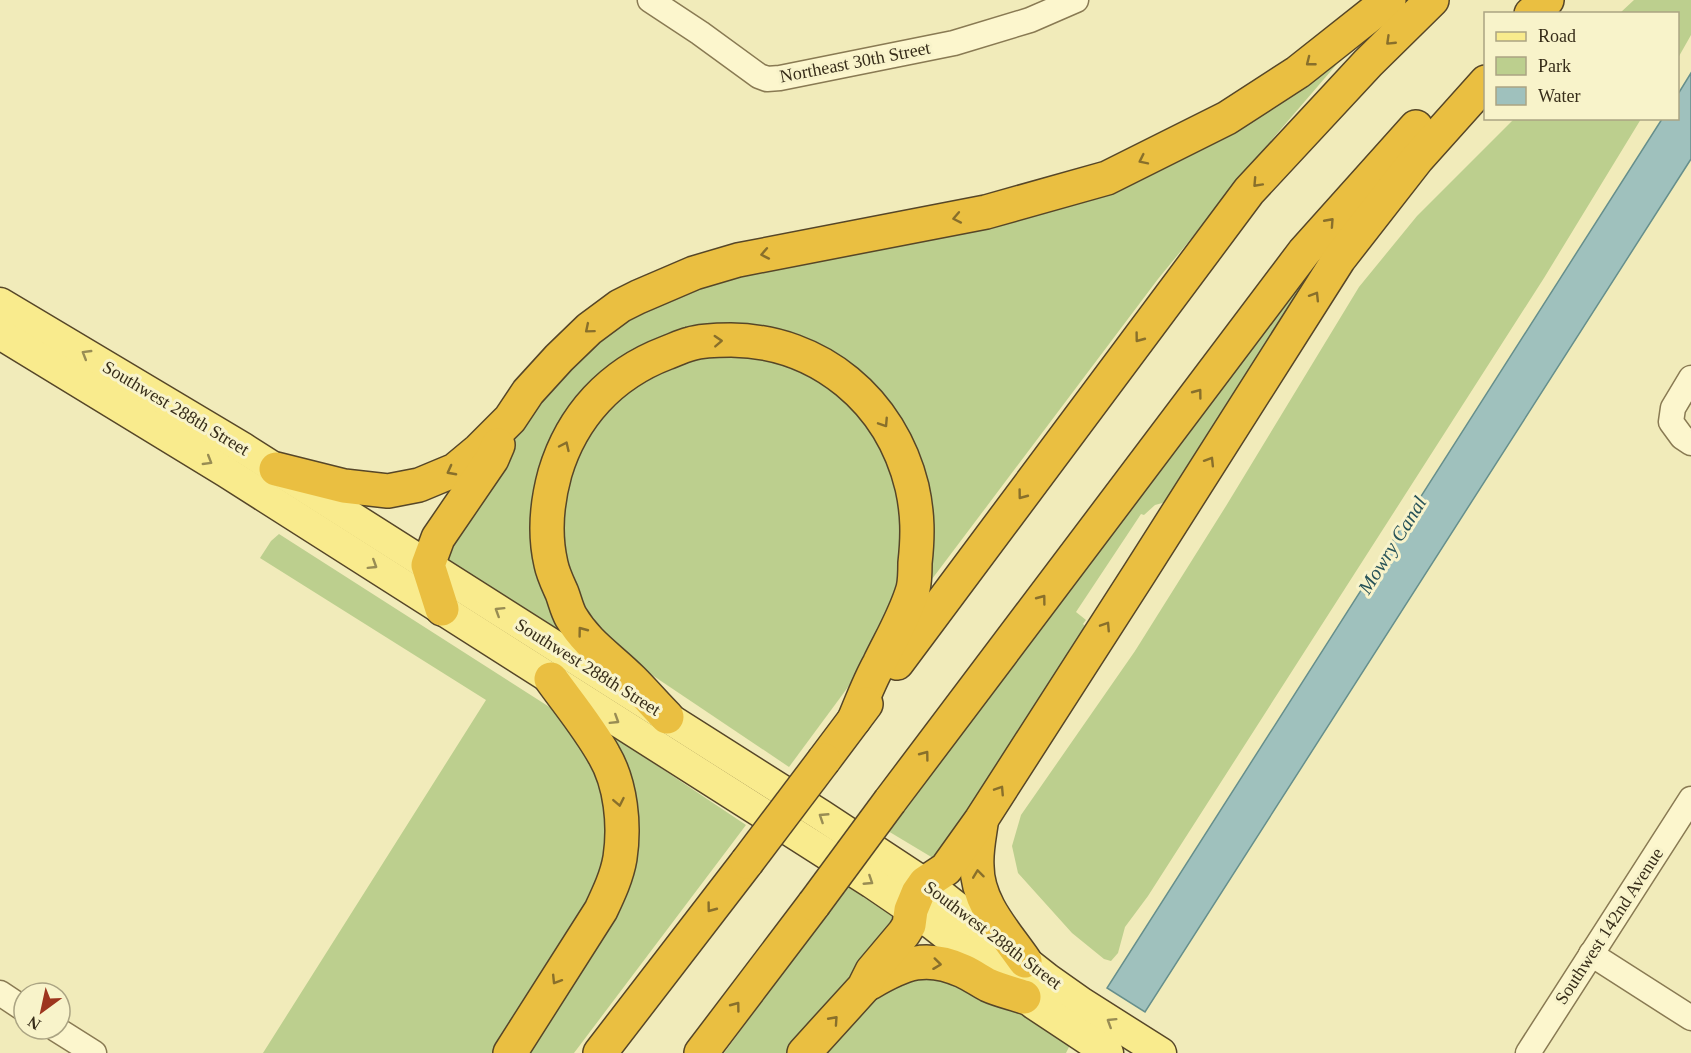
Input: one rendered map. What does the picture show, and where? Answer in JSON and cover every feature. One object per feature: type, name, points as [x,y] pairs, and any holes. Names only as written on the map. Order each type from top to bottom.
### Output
[{"type":"highway","points":[[442,609],[428,565],[438,538],[492,459],[510,419],[528,392],[589,329],[620,306],[694,273],[738,260],[986,213],[1107,178],[1227,118],[1298,72],[1389,0]]},
{"type":"highway","points":[[600,1053],[824,760],[1249,191],[1368,63],[1432,0]]},
{"type":"highway","points":[[1533,12],[1547,0]]},
{"type":"highway","points":[[1550,12],[1561,0]]},
{"type":"highway","points":[[701,1053],[1304,252],[1418,125],[1484,59]]},
{"type":"highway","points":[[804,1053],[864,987],[872,971],[909,925],[918,896],[946,869],[981,820],[1339,259],[1417,159],[1484,83]]},
{"type":"highway","points":[[667,717],[630,678],[594,647],[571,616],[551,565],[547,514],[552,483],[562,452],[589,406],[626,372],[648,360],[691,343],[750,340],[778,346],[808,357],[836,372],[859,392],[882,418],[898,444],[908,472],[916,506],[918,532],[913,588],[898,628],[854,720]]},
{"type":"highway","points":[[276,469],[354,487],[387,491],[419,485],[455,470],[510,419]]},
{"type":"highway","points":[[510,1053],[601,910],[612,886],[620,859],[621,808],[606,757],[551,679]]},
{"type":"highway","points":[[981,820],[976,868],[981,893],[989,909],[1025,961]]},
{"type":"highway","points":[[864,987],[896,968],[918,962],[931,962],[950,966],[989,986],[1024,997]]},
{"type":"main road","name":"Southwest 288th Street","points":[[0,303],[276,469],[821,815],[918,896],[1024,997],[1108,1053]]},
{"type":"main road","name":"Southwest 288th Street","points":[[0,334],[226,472],[862,876],[918,896],[1025,961],[1082,1003],[1161,1053]]},
{"type":"street","name":"Northeast 30th Street","points":[[650,0],[766,79],[954,43],[1030,20],[1064,2]]},
{"type":"street","points":[[1691,378],[1673,408],[1671,422],[1682,437],[1691,443]]},
{"type":"street","name":"Southwest 142nd Avenue","points":[[1528,1053],[1691,800]]},
{"type":"street","points":[[1591,954],[1691,1018]]},
{"type":"street","points":[[72,1039],[94,1053]]},
{"type":"green space","points":[[1634,0],[1691,0],[1691,35],[1679,56],[1679,12],[1621,12]]},
{"type":"green space","points":[[1355,43],[1275,136],[1158,279],[926,587],[868,383],[672,336],[545,480],[581,647],[440,561],[511,437],[565,369],[627,319],[658,301],[750,271],[994,222]]},
{"type":"green space","points":[[1513,120],[1640,120],[1544,278],[1148,896],[1125,927],[1118,953],[1111,961],[1104,959],[1072,933],[1018,873],[1012,846],[1021,815],[1135,651],[1359,287],[1417,216]]},
{"type":"green space","points":[[1332,242],[1166,502],[1155,505],[1144,515],[1141,514],[1076,612],[1086,620],[1082,632],[943,864],[888,831]]},
{"type":"green space","points":[[688,355],[772,358],[824,380],[869,422],[901,496],[902,577],[871,656],[789,767],[594,636],[583,622],[554,516],[597,410]]},
{"type":"green space","points":[[279,534],[551,708],[571,726],[602,771],[610,863],[502,1053],[263,1053],[486,700],[260,558],[271,541]]},
{"type":"green space","points":[[604,730],[746,825],[574,1053],[520,1053],[611,912]]},
{"type":"green space","points":[[848,885],[902,923],[795,1053],[724,1053]]},
{"type":"green space","points":[[948,972],[1072,1041],[1066,1053],[821,1053],[887,987]]},
{"type":"water","name":"Mowry Canal","points":[[1691,73],[1691,159],[1145,1012],[1107,988],[1661,120],[1679,120],[1679,92]]}]
